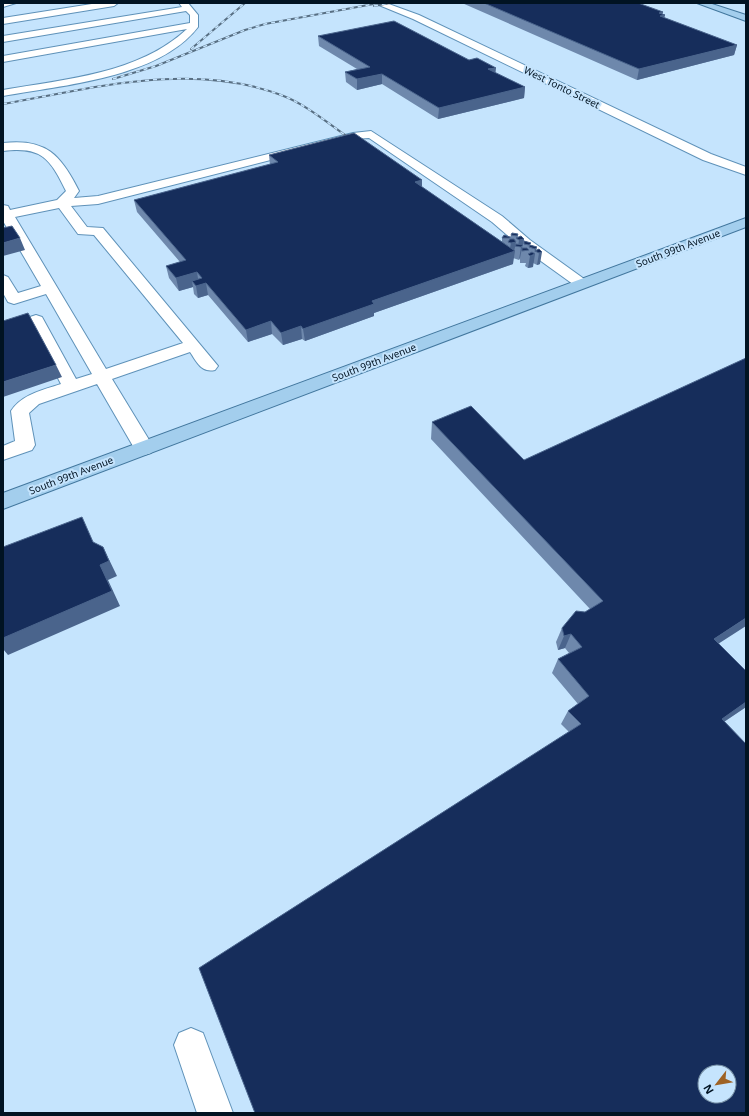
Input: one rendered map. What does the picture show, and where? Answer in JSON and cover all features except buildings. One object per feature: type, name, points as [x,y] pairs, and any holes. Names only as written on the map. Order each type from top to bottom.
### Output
[{"type":"main road","points":[[701,3],[746,18]]},
{"type":"main road","name":"South 99th Avenue","points":[[3,501],[746,222]]},
{"type":"street","points":[[3,4],[12,3]]},
{"type":"street","points":[[3,12],[62,3]]},
{"type":"street","points":[[3,21],[114,3]]},
{"type":"street","points":[[3,30],[168,3]]},
{"type":"street","name":"West Tonto Street","points":[[378,3],[416,17],[707,157],[746,171]]},
{"type":"street","points":[[187,36],[190,13]]},
{"type":"street","points":[[3,39],[190,13]]},
{"type":"street","points":[[3,49],[190,13]]},
{"type":"street","points":[[3,59],[190,13]]},
{"type":"street","points":[[3,93],[109,73],[139,62],[165,50],[187,36]]},
{"type":"street","points":[[18,66],[187,36]]},
{"type":"street","points":[[119,59],[165,50]]},
{"type":"street","points":[[144,448],[50,288],[10,234],[5,212],[62,202],[98,200],[348,137],[371,134],[491,215],[525,243],[582,284]]},
{"type":"street","points":[[3,147],[33,146],[51,156],[65,174],[73,191],[62,202]]},
{"type":"street","points":[[62,202],[82,231],[98,231],[209,366]]},
{"type":"street","points":[[3,280],[14,299],[50,288]]},
{"type":"street","points":[[63,311],[29,322],[71,386]]},
{"type":"street","points":[[3,453],[24,445],[20,411],[33,400],[193,345]]},
{"type":"street","points":[[191,1045],[216,1113]]},
{"type":"railway","points":[[191,49],[245,3]]},
{"type":"railway","points":[[113,79],[156,66],[245,30],[265,24],[379,3]]},
{"type":"railway","points":[[374,6],[390,3]]},
{"type":"railway","points":[[3,104],[107,85],[177,79],[212,80],[247,85],[291,99],[310,110],[355,142]]}]
